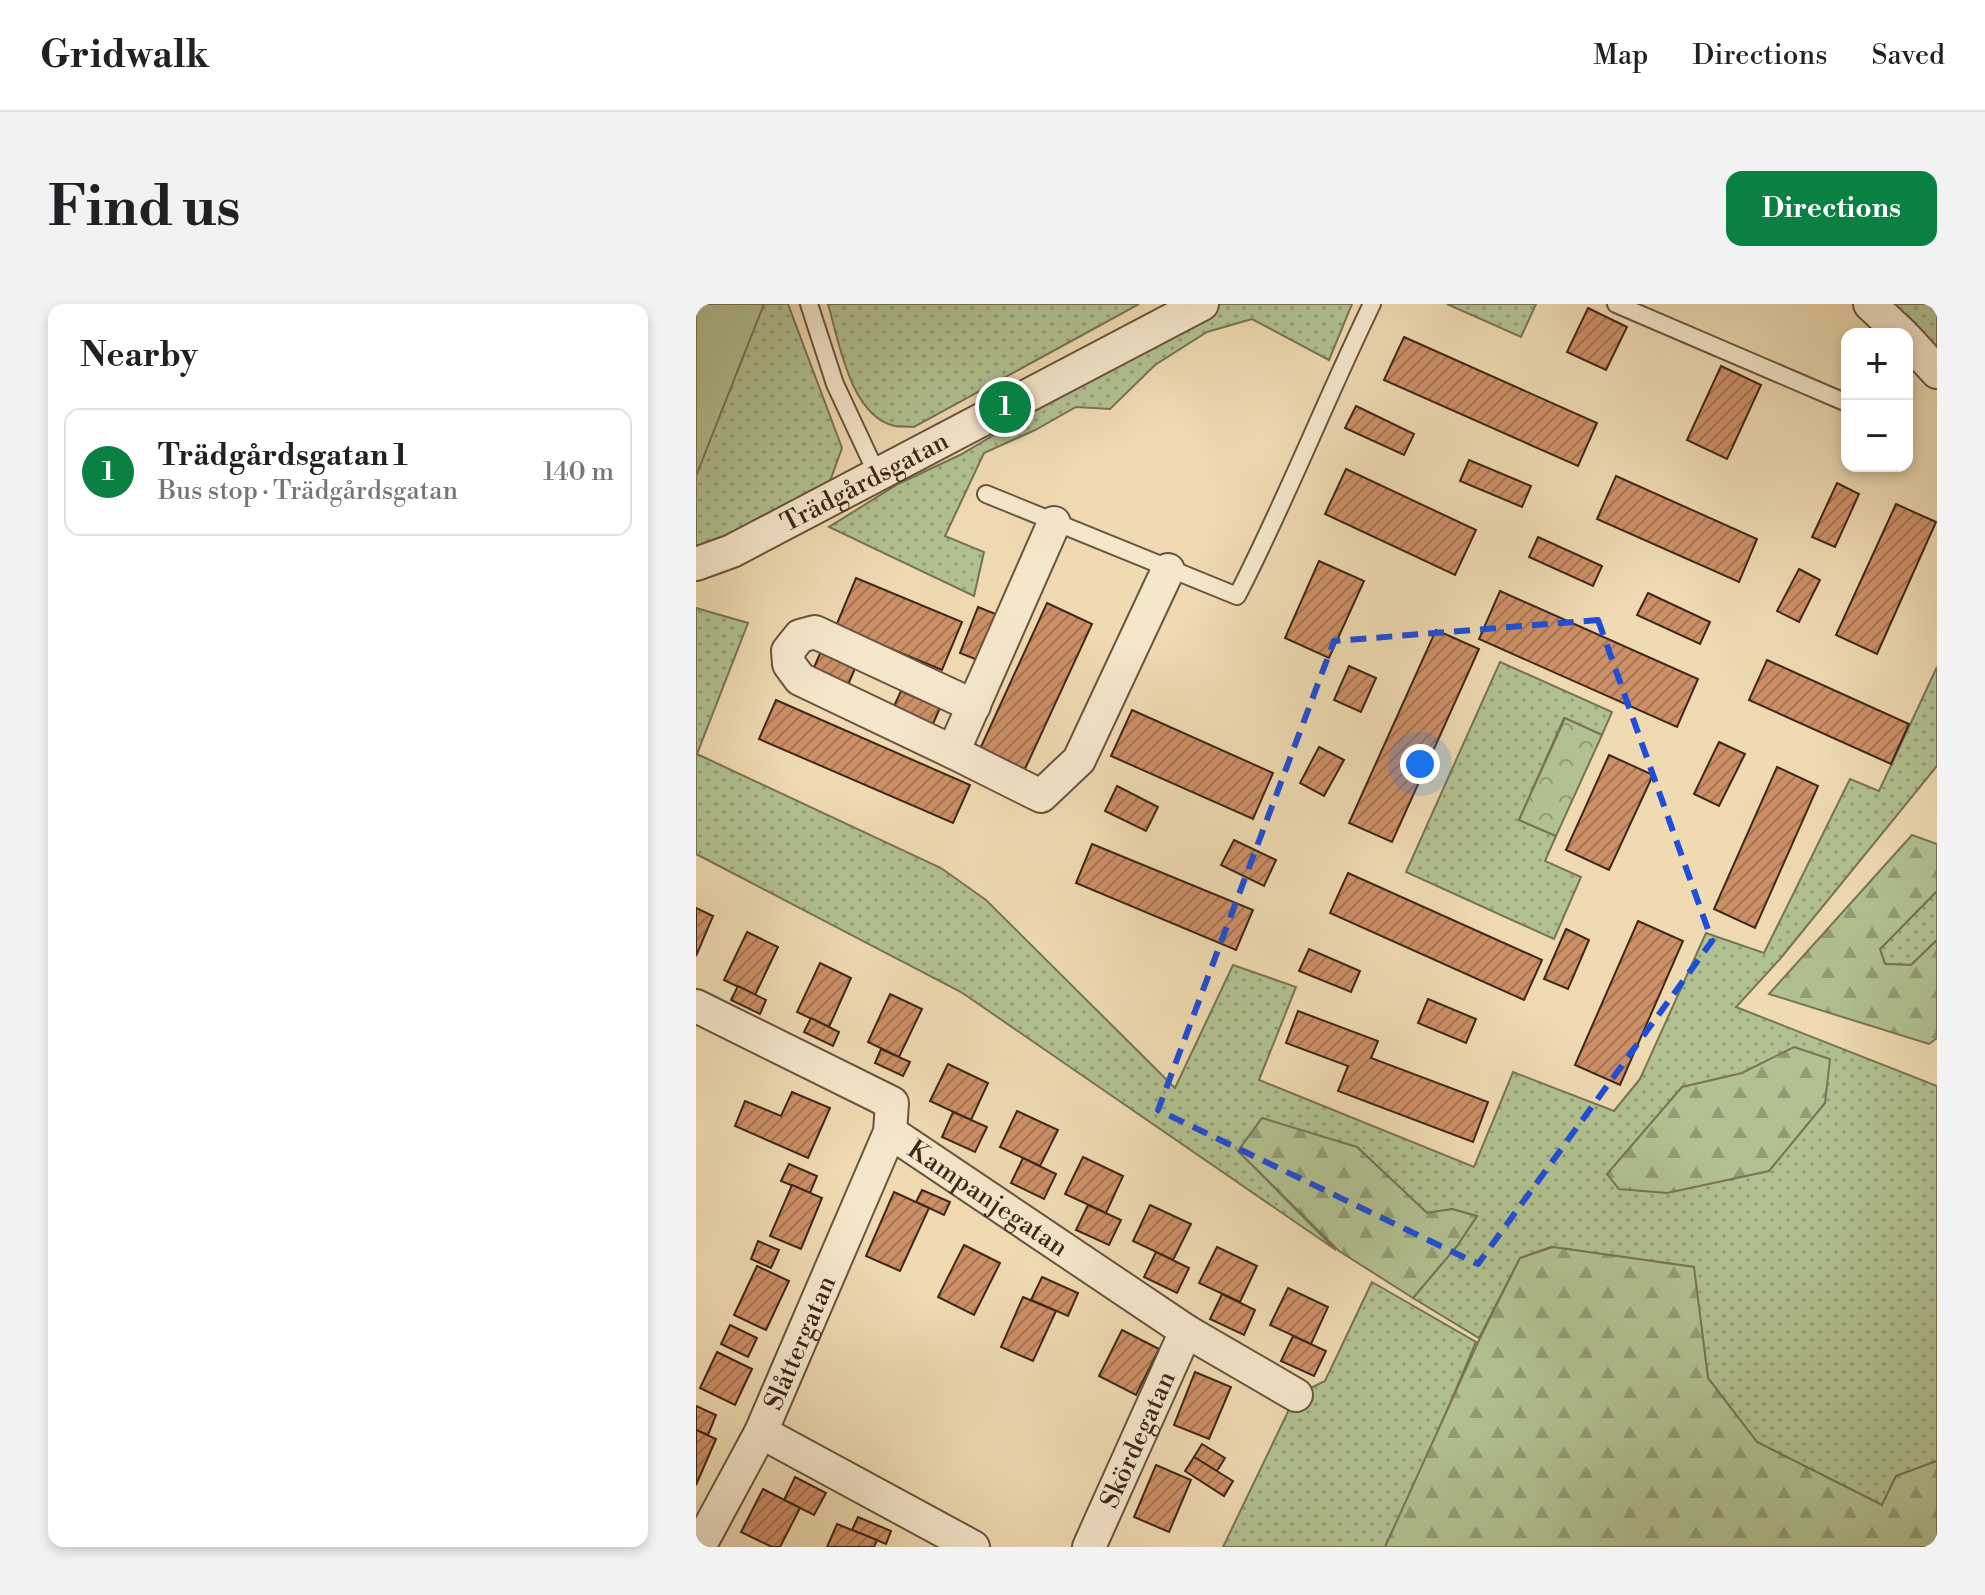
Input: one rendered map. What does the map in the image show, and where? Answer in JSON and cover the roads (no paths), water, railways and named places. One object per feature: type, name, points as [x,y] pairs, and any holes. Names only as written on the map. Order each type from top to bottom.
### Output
[{"type":"street","name":"Trädgårdsgatan","points":[[696,564],[732,551],[1202,304]]},
{"type":"street","points":[[1870,304],[1915,352]]},
{"type":"street","points":[[953,752],[1054,523]]},
{"type":"street","points":[[974,706],[815,632],[800,636],[788,651],[789,664],[800,679],[1041,796],[1079,760],[1168,570]]},
{"type":"street","name":"Kampanjegatan","points":[[696,1006],[892,1103],[890,1132],[1186,1331],[1296,1395]]},
{"type":"street","name":"Slåttergatan","points":[[699,1547],[761,1432],[890,1132]]},
{"type":"street","name":"Skördegatan","points":[[1089,1547],[1186,1331]]},
{"type":"street","points":[[761,1432],[973,1547]]},
{"type":"lane","points":[[809,304],[835,384],[877,474]]},
{"type":"lane","points":[[986,494],[1237,596],[1271,531],[1314,428],[1372,304]]},
{"type":"lane","points":[[1616,304],[1841,400]]},
{"type":"place","name":"Trädgårdsgatan 1","points":[[1005,407]]}]
